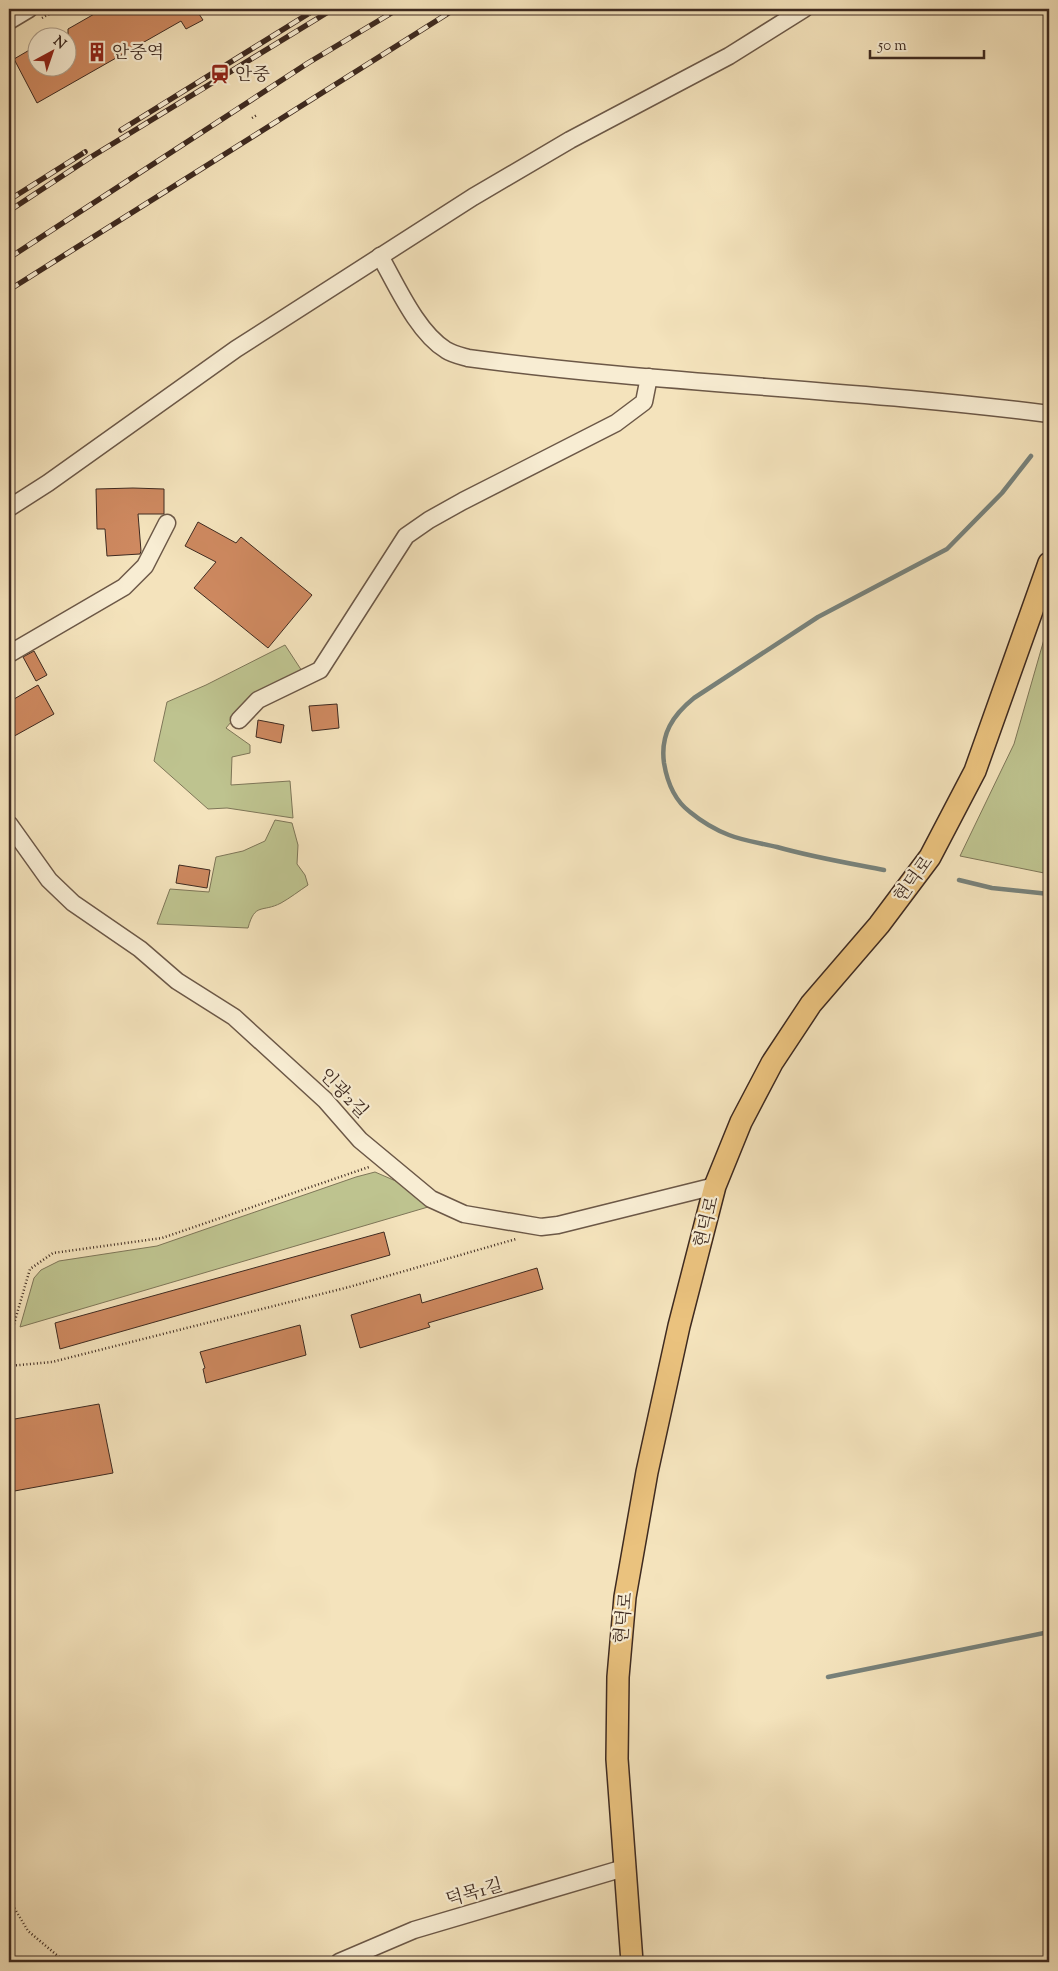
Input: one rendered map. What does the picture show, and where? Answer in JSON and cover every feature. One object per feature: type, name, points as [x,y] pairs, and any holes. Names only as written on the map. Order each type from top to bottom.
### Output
[{"type":"main road","name":"현덕로","points":[[632,1962],[617,1750],[618,1677],[624,1597],[679,1326],[715,1186],[741,1122],[777,1056],[810,1004],[879,925],[930,857],[975,771],[1049,563]]},
{"type":"street","points":[[9,22],[29,9]]},
{"type":"street","points":[[9,508],[48,483],[236,349],[473,197],[570,140],[729,56],[804,9]]},
{"type":"street","points":[[380,256],[417,319],[432,339],[447,351],[468,358],[649,376],[932,400],[1049,414]]},
{"type":"street","points":[[239,720],[258,700],[320,670],[406,536],[463,501],[616,423],[644,402],[649,376]]},
{"type":"street","points":[[9,654],[124,587],[145,566],[167,523]]},
{"type":"street","name":"인광2길","points":[[9,824],[49,880],[73,903],[140,949],[177,981],[234,1017],[319,1094],[360,1140],[431,1199],[464,1214],[541,1227],[558,1225],[715,1186]]},
{"type":"street","name":"덕목1길","points":[[339,1962],[414,1930],[624,1868]]},
{"type":"path","points":[[252,118],[257,115]]},
{"type":"path","points":[[9,1341],[30,1269],[53,1253],[162,1238],[385,1162]]},
{"type":"path","points":[[9,1366],[52,1362],[349,1287],[516,1239],[541,1227]]},
{"type":"path","points":[[9,1899],[28,1931],[65,1962]]},
{"type":"green space","points":[[1049,622],[1049,874],[960,856],[1014,744]]},
{"type":"green space","points":[[285,645],[302,671],[251,698],[226,728],[250,745],[250,753],[232,757],[231,785],[290,781],[293,818],[227,808],[208,809],[154,761],[167,702],[206,685]]},
{"type":"green space","points":[[275,820],[292,823],[298,845],[297,864],[305,875],[308,885],[281,903],[257,911],[253,915],[248,928],[157,924],[170,889],[209,892],[216,857],[243,851],[265,841]]},
{"type":"green space","points":[[375,1172],[398,1182],[428,1207],[20,1327],[34,1278],[41,1270],[59,1261],[157,1246]]},
{"type":"building","name":"안중역","points":[[103,9],[201,9],[197,11],[203,20],[186,29],[181,21],[37,103],[14,59],[28,51],[28,78],[78,78],[78,28],[70,28]]},
{"type":"building","points":[[96,489],[164,489],[164,514],[138,514],[140,554],[107,556],[105,529],[97,529]]},
{"type":"building","points":[[198,522],[236,543],[241,537],[312,595],[268,648],[194,588],[216,562],[185,546]]},
{"type":"building","points":[[34,651],[47,675],[36,681],[23,657]]},
{"type":"building","points":[[38,685],[54,714],[9,739],[9,702]]},
{"type":"building","points":[[337,704],[339,728],[312,731],[309,706]]},
{"type":"building","points":[[258,720],[284,725],[281,743],[256,737]]},
{"type":"building","points":[[179,865],[210,870],[207,888],[176,883]]},
{"type":"building","points":[[384,1232],[390,1255],[60,1349],[55,1323]]},
{"type":"building","points":[[537,1268],[543,1289],[428,1323],[430,1327],[360,1348],[351,1315],[420,1294],[422,1303]]},
{"type":"building","points":[[300,1325],[306,1355],[206,1383],[203,1369],[205,1368],[200,1352]]},
{"type":"building","points":[[99,1404],[113,1473],[9,1492],[9,1420]]},
{"type":"waterway","points":[[884,870],[741,839],[724,833],[704,822],[684,807],[669,783],[663,753],[666,734],[674,718],[694,698],[818,617],[947,549],[1002,493],[1031,456]]},
{"type":"waterway","points":[[959,880],[992,888],[1049,894]]},
{"type":"waterway","points":[[828,1677],[1049,1632]]},
{"type":"railway","points":[[121,130],[316,9]]},
{"type":"railway","points":[[9,211],[91,157],[333,9]]},
{"type":"railway","points":[[9,258],[308,63],[398,9]]},
{"type":"railway","points":[[9,290],[455,9]]},
{"type":"railway","points":[[9,200],[85,152]]},
{"type":"place","name":"안중역","points":[[97,52]]},
{"type":"place","name":"안중","points":[[220,74]]}]
